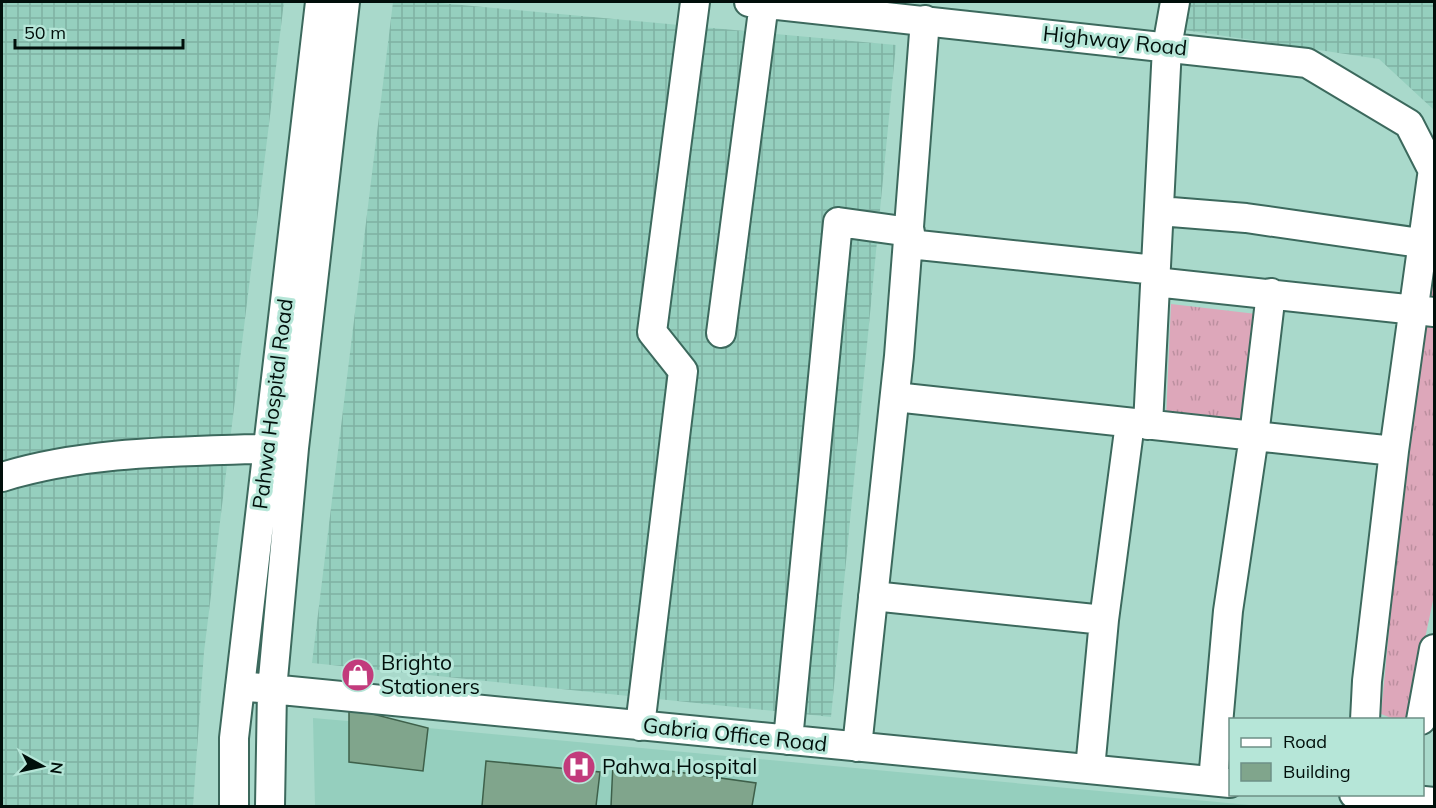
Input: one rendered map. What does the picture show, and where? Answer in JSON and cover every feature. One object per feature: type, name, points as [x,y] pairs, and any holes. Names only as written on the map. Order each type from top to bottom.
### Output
[{"type":"street","name":"Pahwa Hospital Road","points":[[270,807],[281,448],[320,2]]},
{"type":"street","name":"Pahwa Hospital Road","points":[[234,807],[234,738],[240,686],[281,448],[345,2]]},
{"type":"street","points":[[640,726],[683,371],[652,333],[695,2]]},
{"type":"street","points":[[721,333],[757,2]]},
{"type":"street","name":"Highway Road","points":[[757,2],[1307,63],[1409,124],[1434,171]]},
{"type":"street","points":[[1090,769],[1104,620],[1139,424],[1156,276],[1167,47],[1175,2]]},
{"type":"street","points":[[857,747],[910,238],[925,20]]},
{"type":"street","points":[[1365,718],[1366,681],[1394,451],[1424,311],[1434,171]]},
{"type":"street","points":[[1159,211],[1246,218],[1428,244]]},
{"type":"street","points":[[788,740],[838,222],[910,238],[1156,276],[1271,293],[1424,311]]},
{"type":"street","points":[[1222,782],[1228,611],[1254,436],[1271,293]]},
{"type":"street","points":[[895,398],[1394,451]]},
{"type":"street","points":[[2,477],[78,460],[150,453],[281,448]]},
{"type":"street","points":[[873,596],[1104,620]]},
{"type":"street","points":[[1422,718],[1434,649]]},
{"type":"street","name":"Gabria Office Road","points":[[240,686],[1222,782]]},
{"type":"street","points":[[1370,796],[1414,801]]},
{"type":"shaded area","points":[[2,2],[284,2],[204,652],[193,806],[2,806]]},
{"type":"shaded area","points":[[393,2],[430,2],[896,45],[831,717],[312,663]]},
{"type":"shaded area","points":[[1182,2],[1434,2],[1434,110],[1379,59],[1177,29]]},
{"type":"shaded area","name":"Pahwa Hospital","points":[[313,718],[428,728],[1260,806],[315,806]]},
{"type":"green space","points":[[1434,252],[1434,596],[1408,718],[1391,718],[1381,714],[1400,515]]},
{"type":"green space","points":[[1171,304],[1265,315],[1257,427],[1166,418]]},
{"type":"building","points":[[349,708],[428,728],[423,771],[349,762]]},
{"type":"building","points":[[486,761],[600,772],[596,806],[482,806]]},
{"type":"building","points":[[613,763],[756,783],[752,806],[611,806]]},
{"type":"place","name":"Brighto Stationers","points":[[358,675]]},
{"type":"place","name":"Pahwa Hospital","points":[[579,767]]}]
